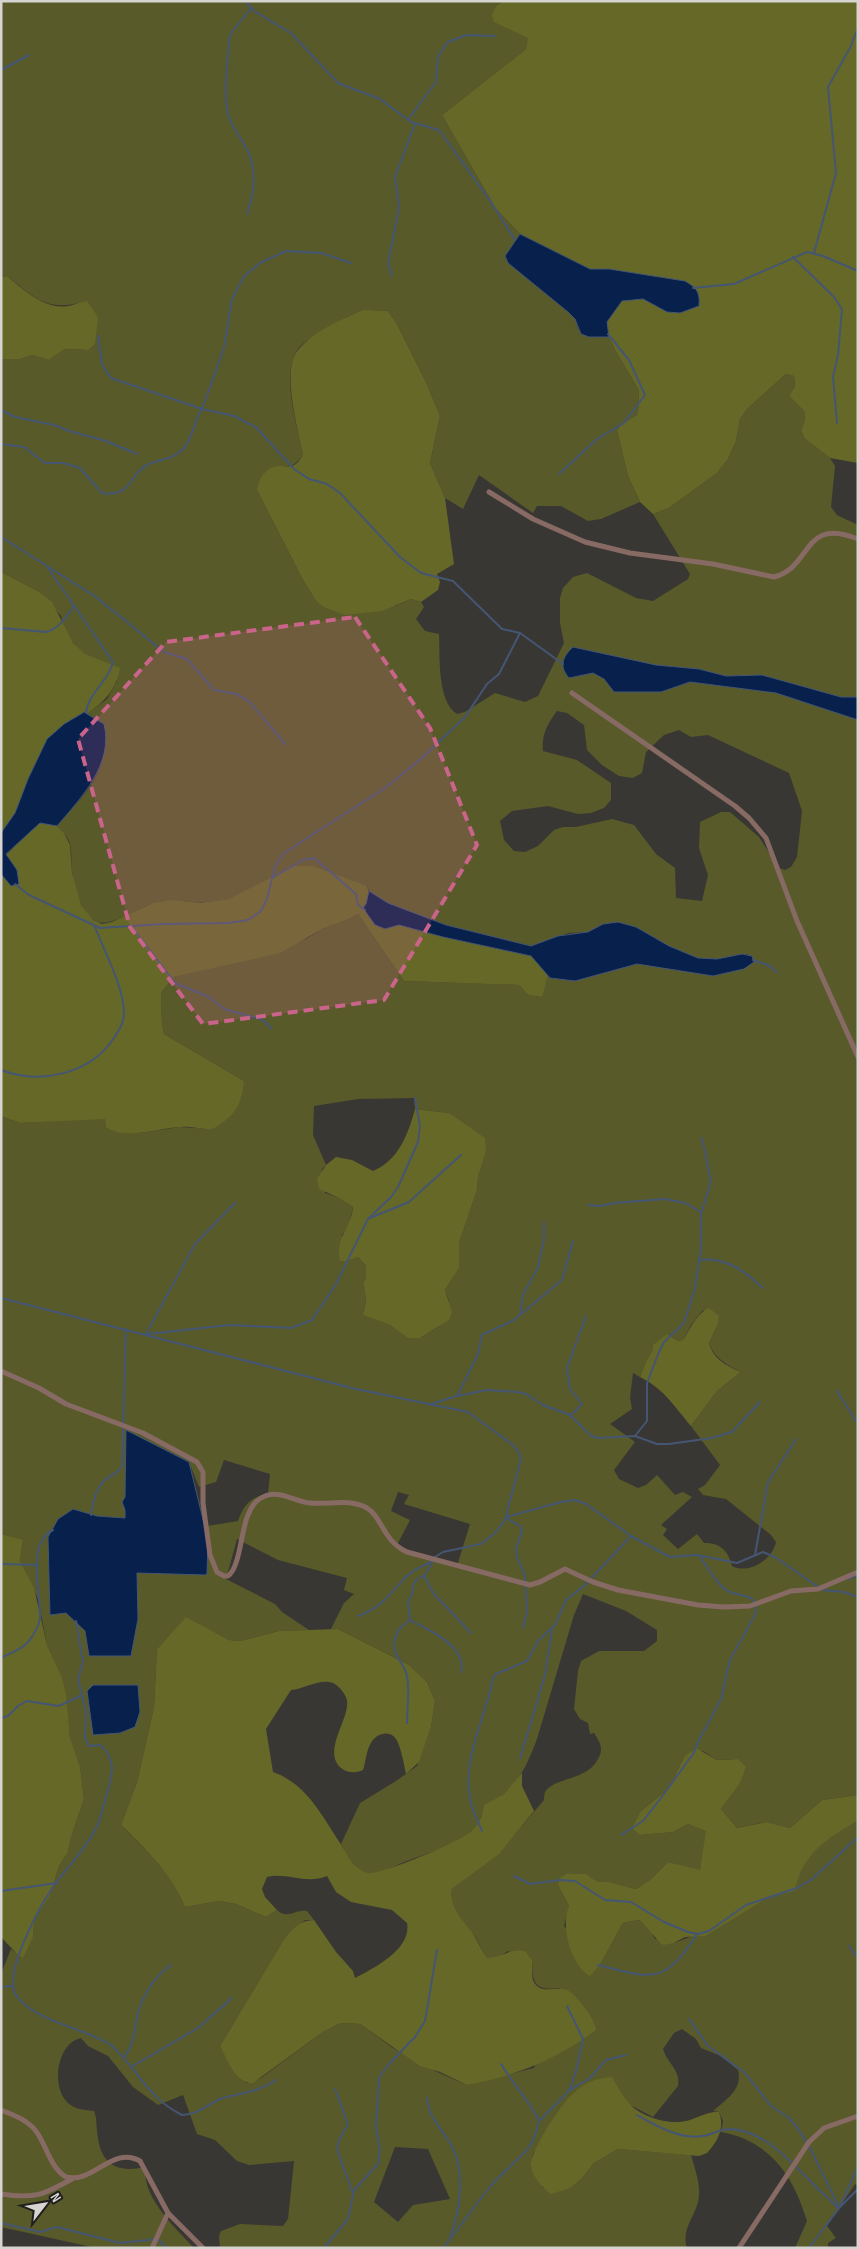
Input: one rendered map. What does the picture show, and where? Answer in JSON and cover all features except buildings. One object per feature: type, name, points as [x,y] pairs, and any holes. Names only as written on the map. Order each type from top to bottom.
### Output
[{"type":"street","points":[[489,492],[532,519],[585,542],[630,553],[713,564],[774,577],[792,567],[818,538],[826,533],[835,532],[858,539]]},
{"type":"street","points":[[572,693],[735,806],[749,818],[766,838],[797,921],[858,1057]]},
{"type":"street","points":[[1,1370],[39,1388],[66,1404],[130,1427],[200,1466],[203,1472],[203,1504],[210,1555],[217,1572],[224,1576],[228,1576],[234,1569],[242,1533],[252,1508],[264,1496],[277,1494],[311,1504],[358,1504],[372,1512],[391,1542],[406,1552],[530,1585],[565,1569],[593,1582],[618,1590],[710,1607],[740,1607],[750,1606],[791,1591],[818,1590],[858,1572]]},
{"type":"street","points":[[1,2110],[20,2118],[35,2129],[60,2174],[72,2179]]},
{"type":"street","points":[[739,2248],[809,2142],[824,2128],[858,2116]]},
{"type":"street","points":[[1,2194],[28,2197],[38,2196],[122,2157],[134,2157],[144,2165],[168,2213],[203,2248]]},
{"type":"street","points":[[152,2248],[168,2213]]},
{"type":"highlighted area","points":[[355,617],[430,728],[477,845],[384,1000],[203,1024],[130,927],[78,739],[166,642]]},
{"type":"green space","points":[[1,1],[503,1],[496,6],[529,38],[526,49],[442,115],[496,209],[520,234],[505,256],[508,263],[568,312],[575,319],[578,329],[589,337],[609,337],[639,390],[638,414],[622,424],[617,430],[628,476],[640,502],[601,519],[588,521],[561,506],[537,506],[533,513],[479,475],[463,509],[445,498],[430,463],[440,416],[426,382],[397,324],[388,311],[362,312],[343,319],[298,348],[292,363],[290,389],[294,417],[303,454],[294,464],[281,466],[257,490],[303,580],[316,601],[395,606],[411,599],[421,602],[424,607],[416,619],[425,631],[439,634],[443,689],[451,708],[457,714],[465,712],[495,693],[525,702],[538,696],[564,643],[560,623],[560,598],[563,588],[573,577],[587,573],[636,598],[653,601],[688,579],[690,574],[653,514],[669,508],[717,473],[728,459],[736,441],[740,419],[748,408],[786,374],[794,376],[795,386],[789,396],[804,411],[805,420],[801,430],[804,438],[830,458],[835,466],[831,507],[837,515],[858,525],[858,697],[841,697],[762,675],[726,676],[699,669],[656,665],[573,648],[569,678],[593,673],[604,679],[615,692],[661,692],[690,682],[776,693],[858,720],[858,1795],[822,1800],[790,1828],[765,1822],[737,1828],[721,1809],[739,1785],[742,1774],[733,1759],[717,1760],[703,1751],[684,1757],[669,1788],[641,1811],[640,1835],[673,1832],[688,1824],[707,1831],[700,1871],[668,1862],[651,1879],[636,1889],[609,1882],[558,1885],[569,1906],[564,1926],[600,1965],[623,1923],[639,1920],[648,1926],[655,1939],[674,1943],[720,1926],[766,1899],[794,1891],[797,1878],[809,1857],[817,1848],[836,1833],[858,1821],[858,2186],[855,2184],[827,2226],[836,2238],[828,2243],[828,2248],[795,2248],[807,2221],[795,2189],[787,2175],[766,2152],[753,2143],[721,2132],[723,2121],[719,2112],[713,2111],[736,2089],[739,2077],[738,2070],[721,2056],[701,2048],[696,2039],[682,2029],[674,2033],[663,2049],[676,2071],[678,2086],[653,2117],[630,2105],[622,2094],[575,2091],[533,2154],[531,2167],[543,2188],[583,2177],[594,2163],[618,2149],[691,2155],[698,2178],[699,2196],[687,2230],[687,2248],[220,2248],[219,2236],[221,2231],[240,2224],[283,2226],[288,2219],[294,2161],[249,2165],[237,2161],[215,2140],[197,2134],[183,2095],[158,2105],[133,2087],[108,2056],[88,2046],[81,2038],[72,2042],[65,2049],[61,2059],[58,2070],[58,2082],[61,2092],[66,2101],[74,2107],[94,2111],[98,2141],[105,2158],[110,2163],[125,2169],[145,2167],[146,2179],[154,2201],[169,2221],[194,2248],[96,2248],[1,2227],[1,1974],[11,1949],[16,1953],[33,1937],[34,1920],[50,1896],[59,1866],[68,1852],[84,1799],[80,1766],[70,1737],[68,1719],[54,1661],[47,1645],[38,1599],[20,1561],[23,1541],[1,1534],[1,1116],[20,1123],[105,1118],[106,1128],[114,1131],[140,1133],[180,1127],[212,1129],[223,1122],[244,1081],[164,1034],[161,993],[174,977],[221,966],[306,939],[322,929],[358,914],[404,981],[521,985],[528,995],[541,997],[548,975],[550,978],[608,972],[637,964],[713,976],[749,954],[717,959],[698,958],[669,946],[636,927],[603,924],[588,932],[568,933],[532,946],[446,925],[388,903],[369,891],[367,886],[294,866],[246,892],[221,902],[164,901],[148,905],[114,921],[105,923],[92,919],[80,903],[75,890],[69,841],[57,826],[78,802],[97,775],[103,755],[104,724],[87,714],[107,699],[117,681],[100,661],[85,655],[73,643],[64,629],[61,616],[38,591],[1,572],[1,359],[20,359],[32,355],[49,360],[65,349],[88,350],[85,301],[61,305],[51,304],[34,297],[7,276],[1,277]],"holes":[[[557,711],[567,713],[584,725],[587,750],[602,765],[619,776],[633,778],[642,773],[646,752],[664,735],[679,730],[691,737],[708,735],[789,773],[802,811],[797,857],[791,867],[785,870],[779,868],[759,837],[730,812],[721,812],[700,822],[699,848],[708,875],[702,901],[676,898],[675,868],[656,854],[634,825],[612,819],[576,827],[563,827],[554,830],[538,846],[525,852],[514,851],[504,840],[500,821],[512,811],[548,806],[578,814],[591,813],[604,808],[611,800],[611,783],[577,760],[543,751],[544,734]],[[414,1098],[415,1109],[449,1113],[486,1152],[478,1177],[477,1190],[459,1243],[459,1268],[445,1290],[449,1301],[438,1327],[420,1338],[409,1338],[390,1325],[364,1315],[366,1293],[363,1284],[366,1277],[366,1266],[358,1257],[348,1261],[342,1235],[349,1226],[353,1207],[337,1197],[325,1193],[322,1169],[326,1165],[313,1135],[314,1106],[358,1099]],[[703,1310],[717,1326],[709,1343],[714,1353],[731,1367],[741,1372],[717,1391],[691,1426],[720,1465],[705,1485],[698,1489],[703,1495],[726,1499],[771,1535],[776,1542],[770,1554],[753,1567],[739,1568],[732,1566],[726,1552],[722,1548],[715,1544],[704,1543],[697,1534],[678,1549],[663,1535],[667,1529],[661,1525],[692,1497],[683,1492],[675,1495],[657,1475],[646,1485],[638,1488],[619,1479],[614,1470],[635,1442],[610,1424],[632,1409],[630,1398],[633,1373],[640,1377],[645,1364],[667,1334],[678,1341],[683,1340],[691,1325]],[[224,1460],[270,1474],[268,1493],[248,1502],[238,1521],[207,1526],[207,1573],[136,1573],[138,1619],[85,1631],[66,1613],[50,1615],[48,1537],[73,1509],[97,1516],[125,1518],[125,1510],[189,1462],[199,1487],[216,1482]],[[398,1492],[409,1495],[404,1504],[470,1524],[457,1566],[396,1547],[410,1520],[391,1511]],[[237,1539],[278,1560],[347,1578],[344,1590],[354,1594],[344,1603],[331,1629],[338,1629],[409,1665],[427,1682],[435,1701],[431,1727],[417,1766],[360,1803],[341,1844],[356,1866],[369,1874],[386,1870],[447,1846],[464,1836],[474,1828],[491,1802],[504,1794],[520,1776],[537,1739],[574,1615],[583,1594],[626,1611],[657,1630],[657,1641],[644,1651],[599,1651],[581,1661],[578,1671],[574,1709],[580,1719],[588,1723],[590,1734],[594,1733],[599,1743],[601,1752],[598,1759],[586,1771],[549,1787],[545,1792],[544,1800],[499,1853],[452,1889],[454,1908],[475,1937],[487,1958],[497,1958],[508,1951],[533,1964],[533,1977],[535,1982],[542,1988],[560,1988],[534,2068],[467,2085],[435,2071],[393,2048],[360,2024],[341,2023],[323,2032],[261,2078],[247,2083],[238,2076],[228,2062],[220,2046],[284,1939],[305,1920],[314,1920],[307,1911],[284,1914],[277,1910],[266,1917],[236,1904],[219,1901],[185,1907],[166,1873],[121,1825],[137,1782],[154,1707],[157,1649],[186,1618],[229,1640],[240,1641],[279,1631],[309,1630],[282,1612],[275,1604],[226,1579]],[[395,2147],[428,2149],[450,2199],[413,2205],[398,2222],[374,2202]]]},
{"type":"shaded area","points":[[503,1],[858,1],[858,463],[830,458],[804,438],[801,430],[805,420],[804,411],[789,396],[795,386],[794,376],[786,374],[748,408],[740,419],[736,441],[728,459],[717,473],[669,508],[653,514],[640,502],[628,476],[617,430],[622,424],[638,414],[639,390],[615,350],[609,337],[607,322],[622,301],[643,299],[641,275],[609,269],[590,269],[520,234],[496,209],[442,115],[526,49],[528,38],[494,22],[492,15],[496,6]]},
{"type":"shaded area","points":[[7,276],[35,298],[51,305],[68,306],[87,301],[98,317],[95,344],[88,350],[65,349],[49,360],[32,355],[20,359],[1,359],[1,277]]},
{"type":"shaded area","points":[[363,310],[388,311],[397,324],[426,382],[440,416],[430,463],[445,498],[454,564],[437,574],[440,582],[438,590],[421,602],[411,599],[382,611],[345,615],[324,607],[316,601],[303,580],[257,490],[261,477],[267,470],[280,466],[294,465],[303,454],[292,400],[291,385],[293,359],[298,350],[320,331]]},
{"type":"shaded area","points":[[1,572],[38,591],[52,602],[73,643],[85,654],[120,668],[113,689],[104,700],[87,714],[86,711],[39,757],[15,813],[1,833]]},
{"type":"shaded area","points":[[40,822],[57,826],[64,833],[70,845],[72,873],[81,905],[93,920],[102,924],[112,922],[153,903],[171,900],[202,903],[229,899],[294,866],[313,866],[367,886],[368,898],[363,908],[375,925],[385,929],[399,925],[443,937],[531,956],[548,975],[542,997],[528,995],[520,985],[404,981],[358,914],[322,929],[280,953],[174,977],[161,993],[164,1034],[244,1081],[242,1094],[235,1110],[216,1127],[209,1129],[181,1127],[124,1133],[106,1128],[105,1119],[20,1123],[1,1116],[1,874],[4,877],[17,870],[6,855]]},
{"type":"shaded area","points":[[415,1109],[449,1113],[485,1138],[486,1152],[478,1177],[477,1190],[459,1243],[459,1268],[445,1290],[452,1312],[449,1320],[420,1338],[408,1338],[390,1325],[363,1315],[366,1300],[363,1284],[366,1277],[366,1266],[358,1257],[348,1261],[340,1261],[339,1252],[341,1239],[352,1215],[353,1207],[319,1189],[317,1179],[326,1165],[336,1157],[352,1160],[373,1171],[382,1166],[390,1160],[401,1145]]},
{"type":"shaded area","points":[[709,1308],[719,1316],[717,1326],[709,1343],[711,1349],[717,1358],[741,1372],[717,1391],[691,1426],[662,1392],[640,1377],[653,1350],[653,1345],[667,1334],[678,1341],[683,1340],[697,1317]]},
{"type":"shaded area","points":[[1,1534],[23,1540],[20,1561],[34,1588],[47,1645],[62,1678],[66,1694],[70,1737],[80,1766],[84,1799],[68,1852],[59,1866],[50,1896],[34,1920],[33,1937],[23,1958],[1,1937]]},
{"type":"shaded area","points":[[186,1617],[229,1640],[240,1641],[279,1631],[338,1629],[409,1665],[427,1682],[435,1701],[431,1727],[419,1762],[406,1774],[398,1743],[389,1734],[377,1736],[371,1743],[363,1770],[349,1772],[337,1763],[334,1755],[335,1746],[347,1709],[347,1701],[342,1690],[333,1683],[317,1683],[291,1690],[266,1729],[273,1772],[285,1777],[304,1793],[320,1812],[352,1861],[365,1872],[381,1871],[407,1862],[464,1836],[478,1822],[483,1813],[484,1805],[504,1794],[522,1773],[522,1786],[534,1811],[499,1854],[452,1889],[453,1903],[487,1958],[519,1950],[525,1951],[532,1960],[532,1977],[537,1986],[544,1989],[563,1989],[571,1992],[589,2014],[596,2030],[565,2050],[535,2065],[503,2077],[467,2085],[440,2072],[420,2066],[360,2024],[341,2023],[323,2032],[253,2083],[242,2080],[237,2075],[220,2046],[284,1939],[294,1929],[301,1923],[314,1920],[336,1952],[353,1971],[355,1978],[381,1963],[398,1949],[404,1941],[407,1923],[392,1910],[351,1902],[336,1892],[327,1876],[312,1879],[282,1876],[267,1877],[262,1889],[265,1897],[277,1910],[266,1917],[236,1904],[219,1901],[185,1907],[166,1873],[121,1825],[137,1782],[154,1707],[157,1649]]},
{"type":"shaded area","points":[[696,1748],[717,1760],[738,1759],[746,1767],[739,1785],[721,1809],[737,1828],[766,1822],[790,1828],[822,1800],[858,1795],[858,1821],[836,1834],[818,1848],[803,1867],[795,1891],[766,1899],[705,1936],[685,1937],[674,1943],[663,1945],[639,1920],[623,1923],[600,1965],[590,1976],[577,1964],[569,1944],[566,1924],[569,1906],[558,1885],[560,1878],[566,1874],[586,1874],[597,1882],[609,1882],[636,1889],[651,1879],[668,1862],[700,1870],[706,1831],[688,1824],[673,1832],[640,1835],[632,1828],[641,1811],[669,1788],[684,1757]]},
{"type":"shaded area","points":[[612,2077],[624,2097],[634,2108],[655,2119],[679,2122],[719,2112],[721,2129],[717,2139],[707,2153],[699,2156],[618,2149],[594,2163],[583,2177],[570,2188],[551,2194],[541,2185],[532,2170],[532,2159],[536,2149],[549,2126],[571,2095],[593,2080]]},
{"type":"water","points":[[520,234],[590,269],[609,269],[685,281],[697,291],[699,306],[680,313],[667,312],[643,299],[622,301],[607,322],[609,337],[589,337],[581,334],[575,319],[568,312],[508,263],[505,256]]},
{"type":"water","points":[[573,647],[656,665],[699,669],[726,676],[762,675],[841,697],[858,697],[858,720],[776,693],[690,682],[661,692],[614,692],[604,679],[593,673],[569,678],[564,670],[563,662]]},
{"type":"water","points":[[86,711],[87,714],[104,724],[106,739],[100,766],[85,792],[57,826],[40,823],[6,854],[17,870],[19,884],[11,886],[1,874],[1,833],[15,813],[28,779],[47,739],[64,724]]},
{"type":"water","points":[[369,891],[388,903],[446,925],[531,946],[558,936],[588,932],[603,924],[618,922],[636,927],[669,946],[698,958],[717,959],[742,954],[752,956],[754,962],[744,969],[713,976],[637,964],[575,981],[550,978],[531,956],[443,937],[399,925],[385,929],[375,925],[363,908]]},
{"type":"water","points":[[126,1430],[189,1462],[208,1540],[207,1573],[206,1575],[137,1573],[138,1619],[131,1656],[89,1656],[85,1631],[66,1613],[50,1615],[48,1537],[58,1519],[73,1509],[97,1516],[125,1518],[122,1502],[125,1497]]},
{"type":"water","points":[[93,1685],[138,1685],[140,1712],[135,1727],[120,1733],[93,1735],[87,1691]]},
{"type":"waterway","points":[[245,1],[254,11],[291,33],[338,83],[380,99],[411,122],[439,130],[489,199],[515,240]]},
{"type":"waterway","points":[[247,214],[254,179],[252,161],[229,118],[226,87],[229,41],[232,32],[251,8]]},
{"type":"waterway","points":[[814,253],[836,173],[828,87],[850,48],[858,28]]},
{"type":"waterway","points":[[408,120],[436,82],[438,56],[448,42],[466,35],[495,36]]},
{"type":"waterway","points":[[1,70],[29,55]]},
{"type":"waterway","points":[[392,276],[388,264],[399,207],[395,177],[415,124]]},
{"type":"waterway","points":[[202,409],[224,348],[232,299],[244,276],[260,263],[286,251],[321,253],[351,263]]},
{"type":"waterway","points":[[693,288],[734,284],[807,252],[823,256],[858,271]]},
{"type":"waterway","points":[[793,257],[834,297],[842,309],[838,355],[833,377],[837,423]]},
{"type":"waterway","points":[[559,474],[597,439],[624,423],[645,395],[629,360],[608,334]]},
{"type":"waterway","points":[[98,336],[102,364],[111,378],[202,409],[234,416],[256,427],[294,469],[309,479],[327,484],[340,493],[400,557],[421,573],[453,581],[502,629],[520,633],[563,664]]},
{"type":"waterway","points":[[1,444],[24,447],[45,463],[63,463],[80,468],[102,493],[120,492],[143,467],[172,457],[184,448],[202,409]]},
{"type":"waterway","points":[[1,410],[15,417],[54,425],[106,441],[137,454]]},
{"type":"waterway","points":[[1,537],[96,597],[164,652],[187,659],[214,690],[236,694],[249,701],[285,744]]},
{"type":"waterway","points":[[48,568],[113,662],[111,669],[90,699],[86,713]]},
{"type":"waterway","points":[[1,628],[46,632],[59,625],[74,606]]},
{"type":"waterway","points":[[15,884],[29,895],[100,928],[163,924],[228,923],[248,920],[261,911],[267,899],[275,866],[284,853],[385,788],[422,758],[465,717],[487,684],[499,674],[520,633]]},
{"type":"waterway","points":[[272,878],[303,860],[314,858],[356,894],[358,905],[365,910]]},
{"type":"waterway","points":[[131,926],[175,983],[209,997],[224,1009],[263,1020],[271,1028]]},
{"type":"waterway","points":[[1,1070],[32,1076],[64,1073],[92,1060],[114,1038],[123,1020],[123,1002],[117,980],[95,927]]},
{"type":"waterway","points":[[753,960],[770,966],[777,972]]},
{"type":"waterway","points":[[148,1334],[229,1325],[291,1328],[312,1320],[335,1286],[368,1219],[391,1197],[398,1187],[418,1142],[420,1126],[415,1098]]},
{"type":"waterway","points":[[635,1436],[647,1421],[647,1383],[659,1352],[664,1342],[684,1323],[695,1288],[701,1249],[701,1214],[711,1181],[702,1138]]},
{"type":"waterway","points":[[370,1218],[409,1202],[461,1155]]},
{"type":"waterway","points":[[588,1205],[600,1206],[665,1199],[685,1203],[701,1212]]},
{"type":"waterway","points":[[146,1334],[195,1244],[235,1203]]},
{"type":"waterway","points":[[520,1315],[523,1295],[538,1267],[544,1239],[544,1222]]},
{"type":"waterway","points":[[457,1396],[478,1354],[482,1335],[514,1320],[562,1280],[573,1241]]},
{"type":"waterway","points":[[699,1260],[718,1260],[734,1266],[763,1288]]},
{"type":"waterway","points":[[1,1298],[356,1389],[468,1412],[513,1445],[521,1459],[505,1520],[495,1533],[481,1544],[443,1552],[435,1557],[425,1575],[416,1580],[413,1586],[408,1602],[410,1620]]},
{"type":"waterway","points":[[571,1415],[582,1404],[570,1389],[567,1368],[586,1316]]},
{"type":"waterway","points":[[91,1515],[98,1488],[122,1466],[126,1329]]},
{"type":"waterway","points":[[428,1405],[457,1396],[487,1390],[517,1392],[526,1394],[543,1405],[570,1415],[590,1435],[597,1438],[635,1436],[657,1444],[669,1444],[712,1438],[732,1432],[760,1402]]},
{"type":"waterway","points":[[837,1391],[858,1424]]},
{"type":"waterway","points":[[755,1555],[768,1482],[796,1439]]},
{"type":"waterway","points":[[506,1517],[575,1500],[586,1504],[631,1536],[670,1557],[697,1555],[737,1563],[763,1552],[775,1557],[818,1587]]},
{"type":"waterway","points":[[506,1518],[520,1526],[522,1530],[516,1549],[517,1557],[525,1576],[527,1611],[523,1628]]},
{"type":"waterway","points":[[1,1658],[25,1645],[36,1631],[40,1618],[37,1557],[45,1536],[53,1530]]},
{"type":"waterway","points":[[482,1831],[470,1799],[468,1784],[469,1768],[493,1678],[496,1674],[527,1661],[538,1641],[555,1625],[566,1600],[585,1585],[631,1536]]},
{"type":"waterway","points":[[621,1835],[643,1821],[693,1754],[721,1699],[730,1660],[756,1613],[754,1601],[746,1596],[726,1590],[715,1579],[699,1555]]},
{"type":"waterway","points":[[358,1616],[380,1604],[413,1571],[431,1562]]},
{"type":"waterway","points":[[1,1564],[38,1565]]},
{"type":"waterway","points":[[848,1579],[858,1575]]},
{"type":"waterway","points":[[424,1576],[434,1594],[471,1633]]},
{"type":"waterway","points":[[823,1590],[844,1592],[858,1597]]},
{"type":"waterway","points":[[410,1620],[438,1635],[450,1644],[460,1658],[462,1672]]},
{"type":"waterway","points":[[407,1723],[408,1682],[394,1645],[399,1629],[410,1620]]},
{"type":"waterway","points":[[76,1621],[83,1662],[78,1679],[86,1712],[85,1738],[89,1746],[100,1745],[110,1757],[112,1764],[111,1778],[100,1820],[93,1834],[53,1887],[24,1941],[14,1972],[13,1985],[16,1995],[36,2012],[112,2046],[151,2092],[170,2108],[182,2115],[198,2111],[223,2098],[257,2090],[276,2080]]},
{"type":"waterway","points":[[520,1758],[545,1675],[552,1630]]},
{"type":"waterway","points":[[1,1718],[8,1716],[18,1706],[27,1701],[59,1706],[82,1695]]},
{"type":"waterway","points":[[514,1876],[530,1884],[560,1880],[575,1881],[605,1900],[631,1902],[664,1922],[698,1934],[709,1931],[746,1905],[797,1888],[811,1880],[858,1837]]},
{"type":"waterway","points":[[1,1891],[57,1883]]},
{"type":"waterway","points":[[598,1965],[632,1973],[656,1974],[666,1970],[675,1962],[686,1951],[697,1934]]},
{"type":"waterway","points":[[849,1946],[858,1958]]},
{"type":"waterway","points":[[324,2248],[348,2219],[354,2190],[378,2164],[380,2150],[376,2127],[379,2078],[388,2065],[415,2037],[425,2021],[437,1950]]},
{"type":"waterway","points":[[124,2058],[132,2041],[143,1999],[150,1986],[171,1965]]},
{"type":"waterway","points":[[1,1987],[11,1986]]},
{"type":"waterway","points":[[131,2067],[198,2028],[232,1998]]},
{"type":"waterway","points":[[443,2248],[492,2184],[527,2150],[534,2138],[539,2121],[571,2087],[583,2039],[567,2006]]},
{"type":"waterway","points":[[689,2019],[708,2046],[745,2073],[771,2106],[788,2117],[796,2126],[809,2146],[839,2207]]},
{"type":"waterway","points":[[570,2090],[590,2078],[606,2060],[626,2055]]},
{"type":"waterway","points":[[501,2064],[531,2106],[539,2121]]},
{"type":"waterway","points":[[335,2089],[348,2124],[339,2140],[337,2150],[353,2193]]},
{"type":"waterway","points":[[427,2098],[432,2115],[453,2149],[460,2174],[457,2213],[450,2238]]},
{"type":"waterway","points":[[637,2115],[668,2131],[685,2136],[702,2136],[732,2129],[757,2136],[779,2151],[838,2208]]},
{"type":"waterway","points":[[858,2137],[858,2146]]},
{"type":"waterway","points":[[841,2204],[858,2167]]},
{"type":"waterway","points":[[809,2248],[840,2207],[858,2189]]},
{"type":"waterway","points":[[1,2223],[40,2232],[57,2227],[120,2243],[158,2239],[166,2248]]}]
